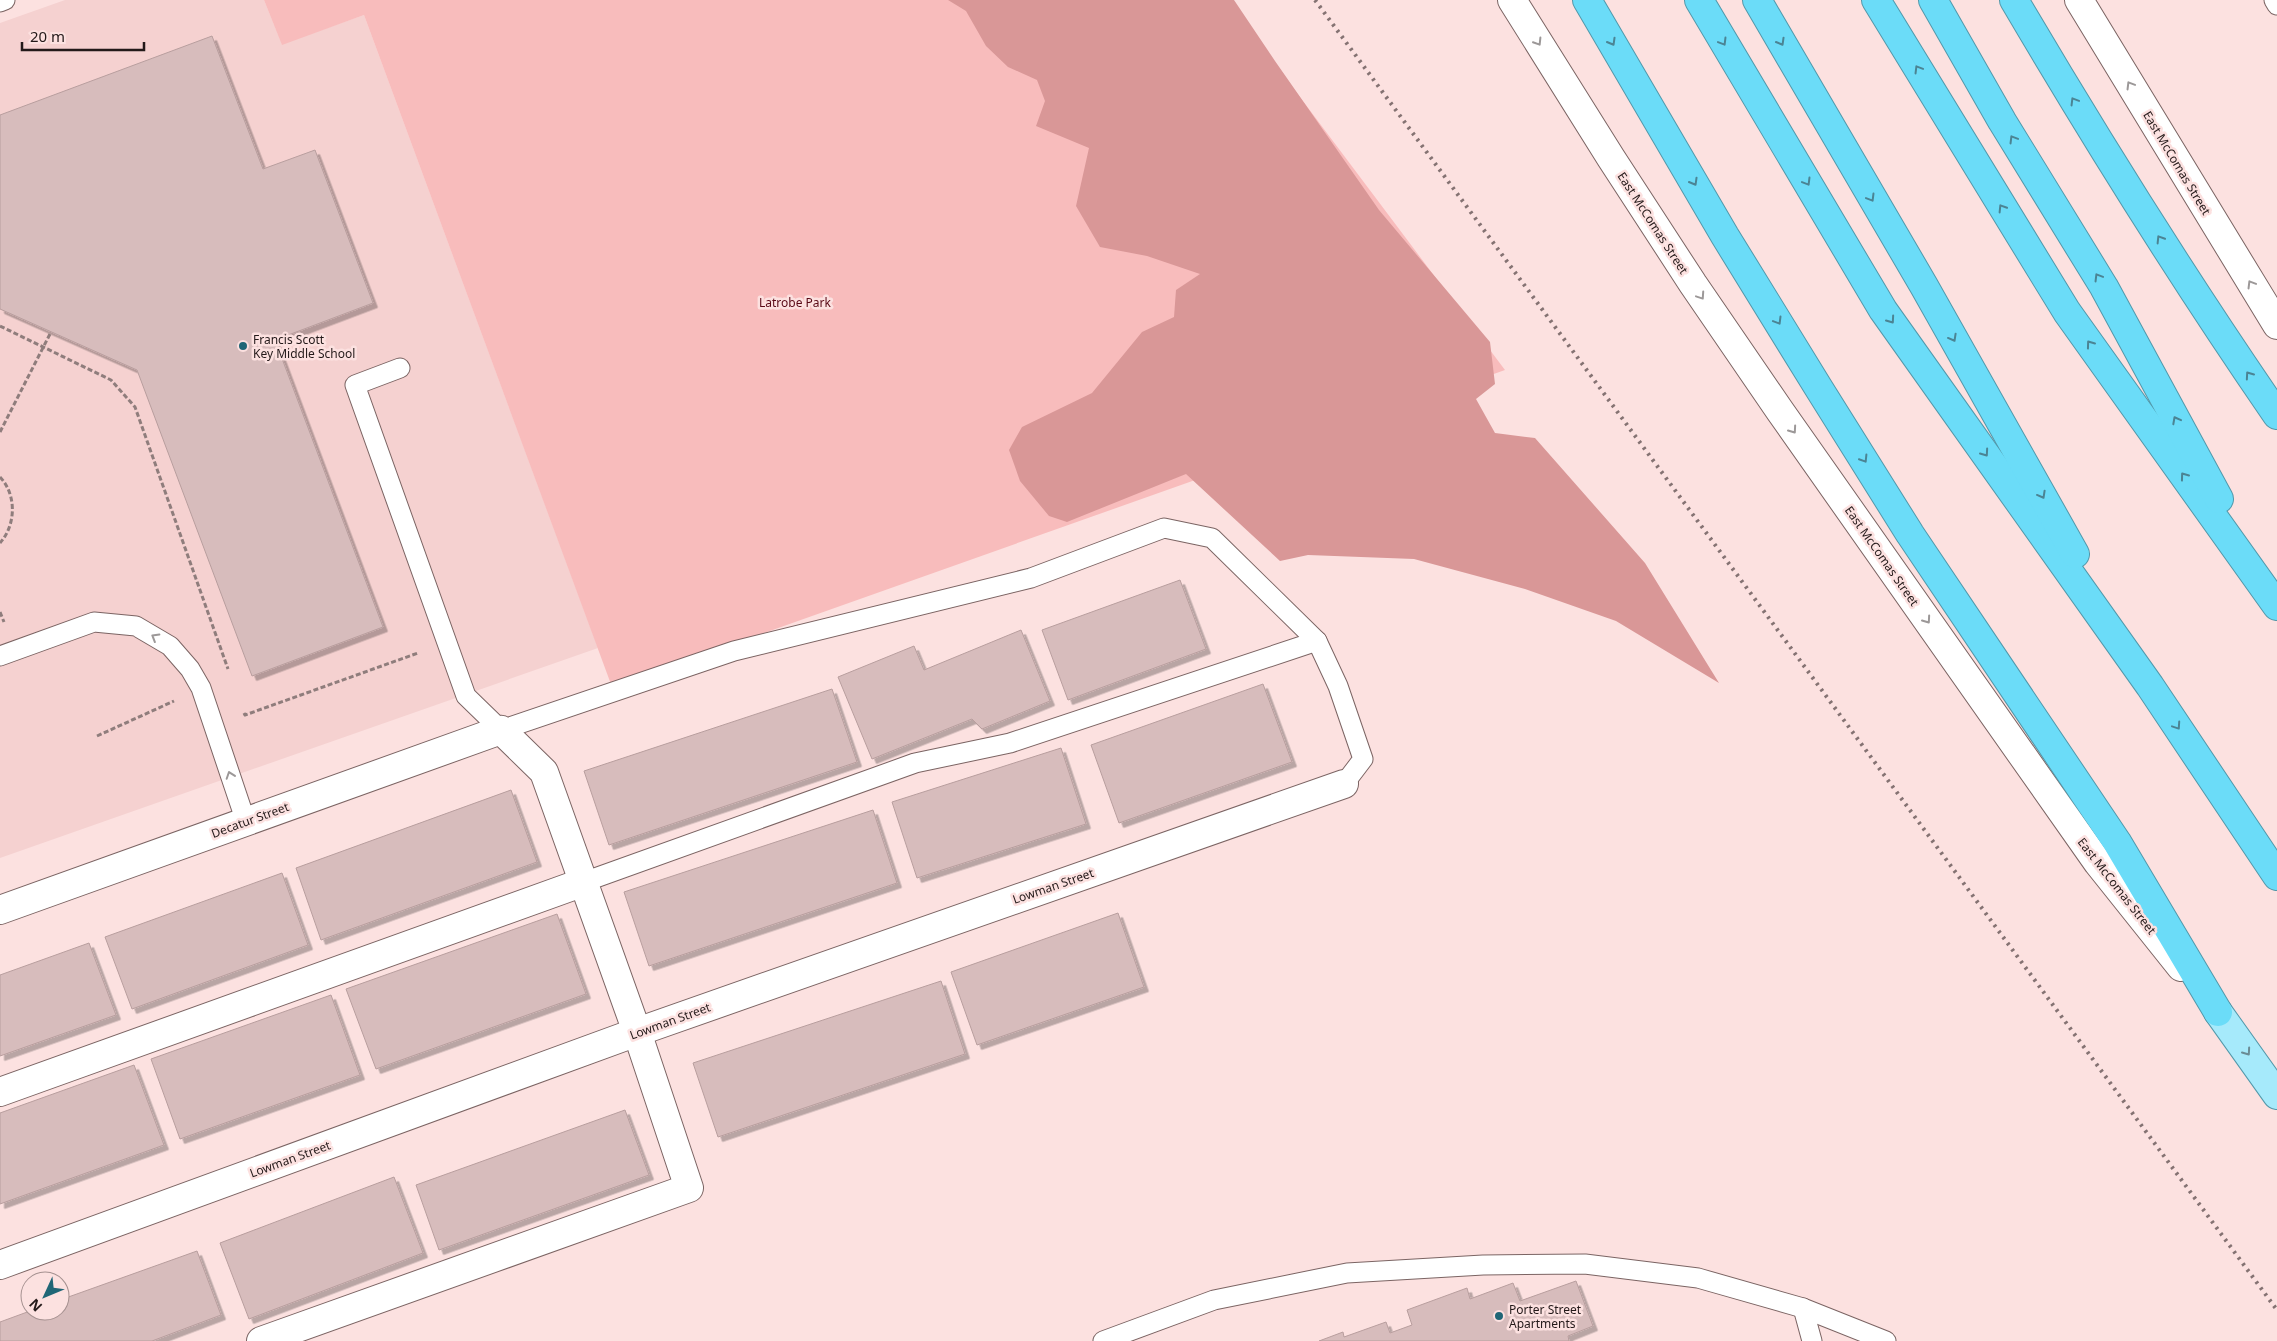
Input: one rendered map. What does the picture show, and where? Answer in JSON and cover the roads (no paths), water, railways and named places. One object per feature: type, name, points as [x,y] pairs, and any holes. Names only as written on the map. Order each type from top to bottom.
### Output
[{"type":"highway","points":[[1587,0],[1725,236],[1818,387],[1921,550],[2117,842],[2218,1012]]},
{"type":"highway","points":[[1699,0],[1883,310],[2150,686],[2277,876]]},
{"type":"highway","points":[[1757,0],[1924,286],[2150,686]]},
{"type":"highway","points":[[1876,0],[2067,312],[2276,603]]},
{"type":"highway","points":[[1932,0],[2002,121],[2104,287],[2276,603]]},
{"type":"highway","points":[[2014,0],[2087,124],[2170,257],[2277,415]]},
{"type":"main road","name":"East McComas Street","points":[[2218,1012],[2277,1095]]},
{"type":"street","name":"East McComas Street","points":[[1512,0],[1621,174],[1786,420],[2098,863],[2218,1012]]},
{"type":"street","name":"East McComas Street","points":[[2079,0],[2277,325]]},
{"type":"street","name":"Decatur Street","points":[[0,910],[501,730]]},
{"type":"street","points":[[261,1341],[689,1188],[637,1032],[544,772],[501,730]]},
{"type":"street","name":"Lowman Street","points":[[0,1265],[637,1032],[1344,784]]},
{"type":"street","points":[[0,1092],[584,882]]},
{"type":"lane","points":[[0,2],[5,0]]},
{"type":"lane","points":[[2274,0],[2277,5]]},
{"type":"lane","points":[[400,368],[355,385],[466,696],[501,730],[734,651],[1031,578],[1164,528],[1212,538],[1317,641],[1338,686],[1363,760],[1344,784]]},
{"type":"lane","points":[[0,656],[94,622],[136,626],[170,646],[190,669],[201,688],[246,822]]},
{"type":"lane","points":[[584,882],[915,763],[1010,743],[1317,641]]},
{"type":"lane","points":[[1103,1341],[1214,1300],[1347,1273],[1483,1265],[1586,1264],[1698,1278],[1803,1308],[1886,1341]]},
{"type":"lane","points":[[1803,1308],[1812,1341]]},
{"type":"railway","points":[[1315,0],[2277,1310]]},
{"type":"place","name":"Francis Scott Key Middle School","points":[[243,346]]},
{"type":"place","name":"Porter Street Apartments","points":[[1499,1316]]},
{"type":"park label","name":"Latrobe Park","points":[[795,302]]}]
